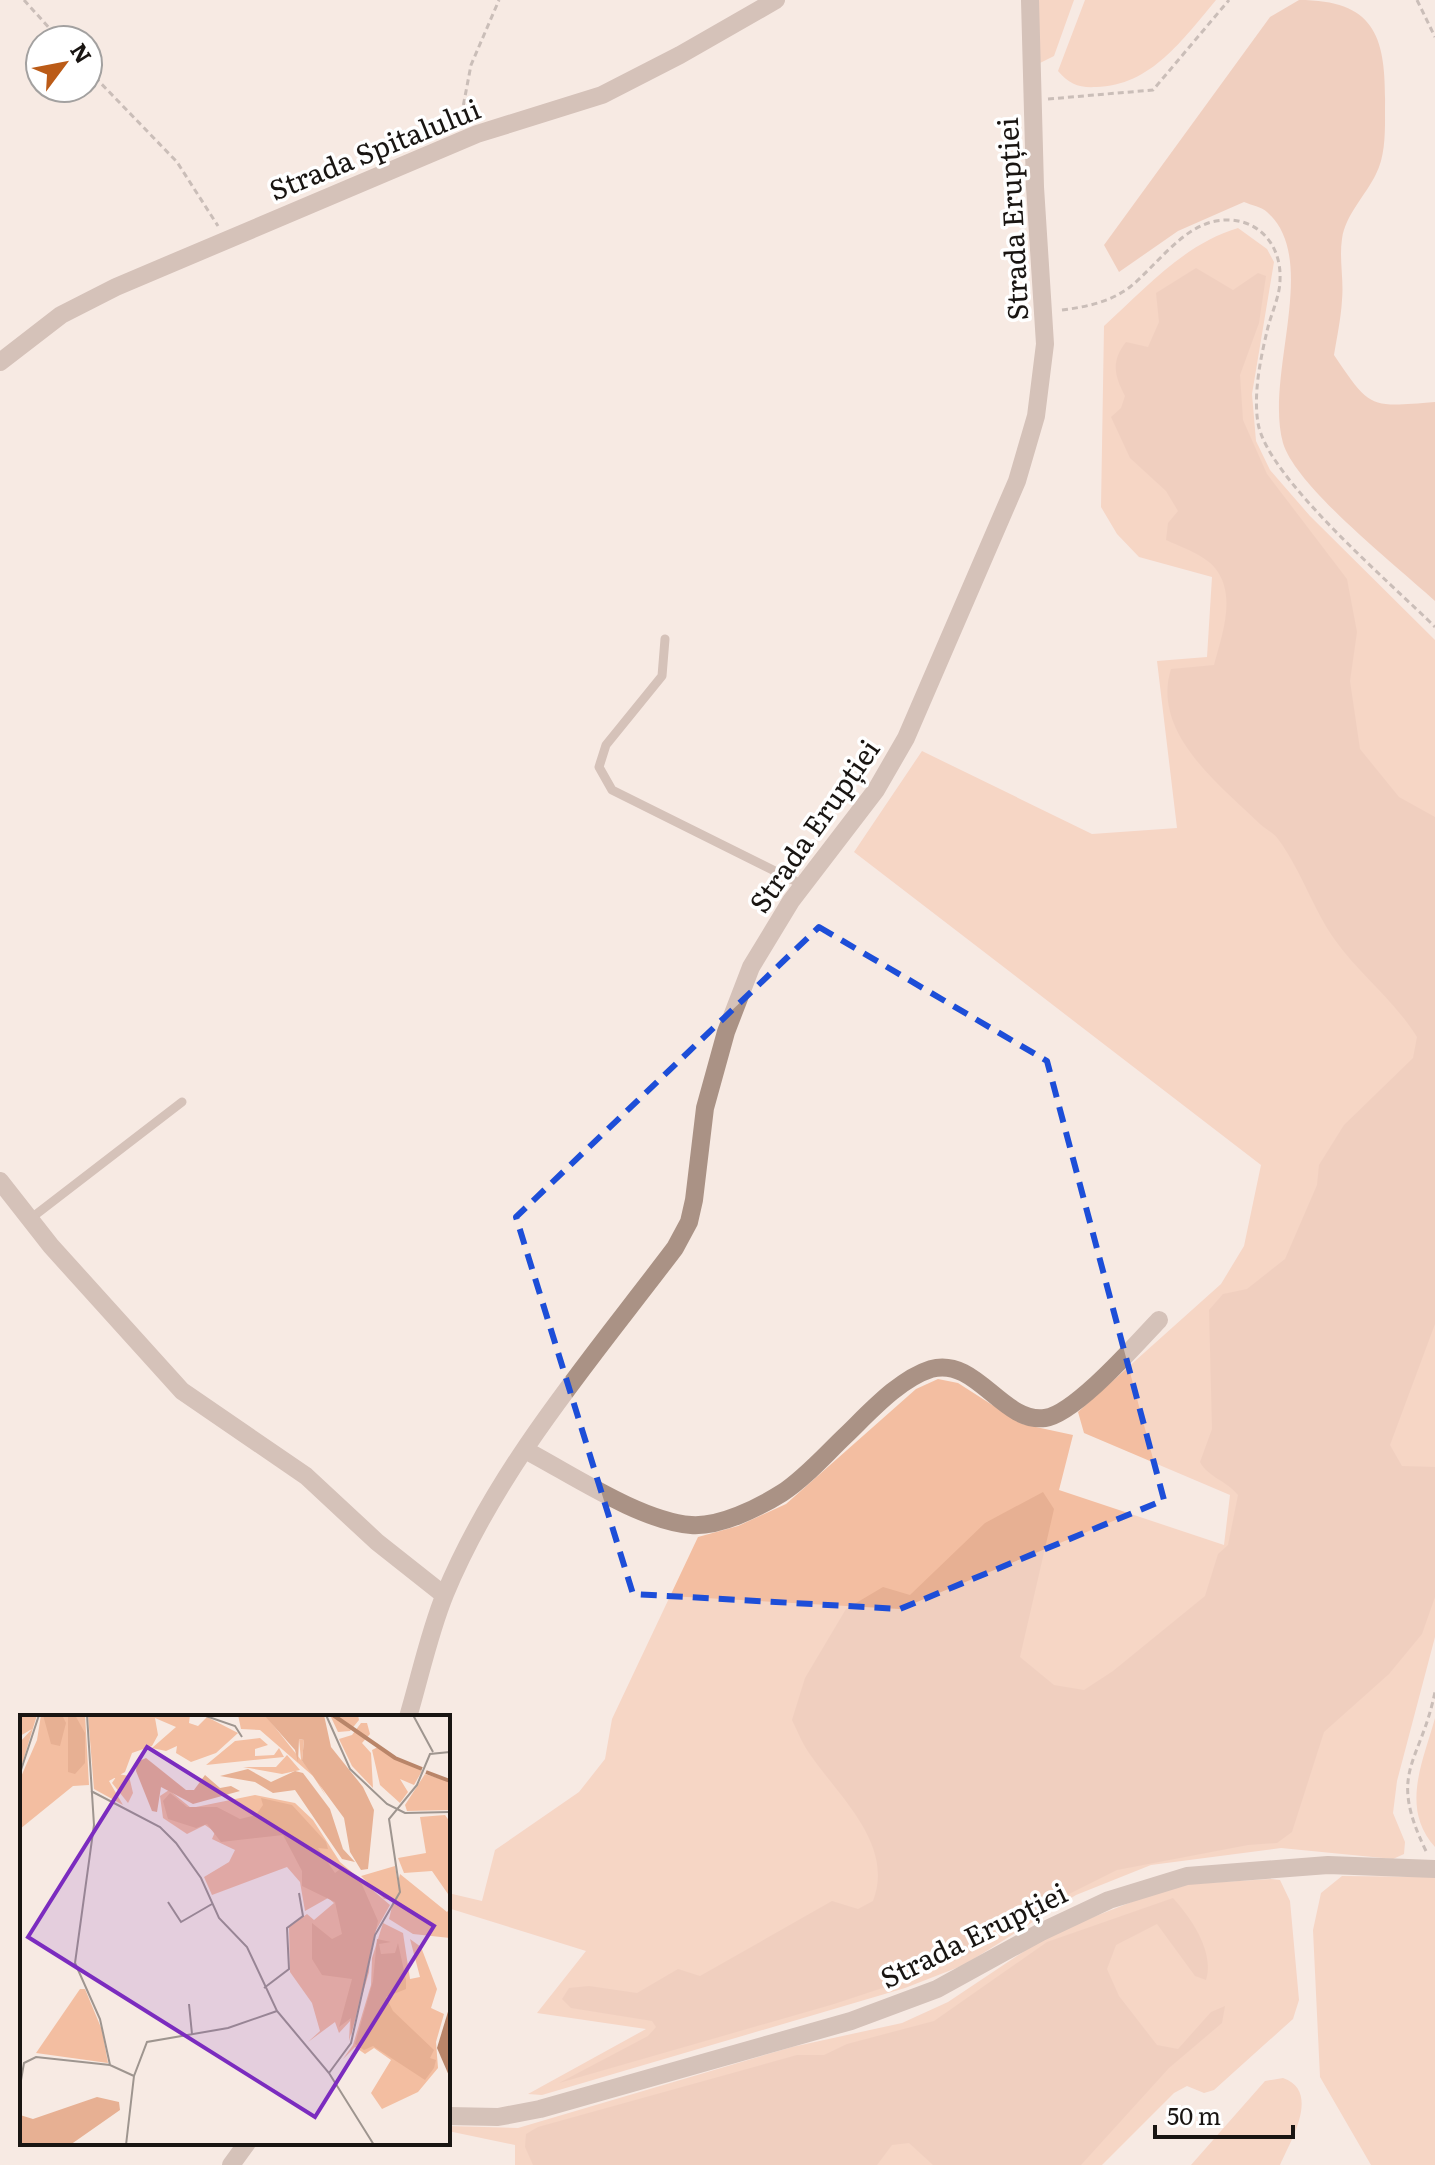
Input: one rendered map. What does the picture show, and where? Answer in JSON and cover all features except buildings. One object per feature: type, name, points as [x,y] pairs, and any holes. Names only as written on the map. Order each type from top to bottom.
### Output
[{"type":"street","name":"Strada Spitalului","points":[[0,362],[20,343],[61,315],[224,239],[477,134],[602,95],[776,0]]},
{"type":"street","name":"Strada Erupției","points":[[409,1715],[444,1595],[475,1532],[525,1450],[675,1248],[689,1222],[705,1108],[726,1032],[751,967],[803,885],[876,790],[906,738],[1017,481],[1036,416],[1045,344],[1030,0]]},
{"type":"street","points":[[0,1181],[182,1391],[306,1476],[377,1542],[444,1595]]},
{"type":"street","points":[[525,1450],[640,1509],[691,1525],[712,1523],[785,1492],[896,1390],[928,1370],[942,1367],[959,1371],[1023,1414],[1047,1418],[1068,1408],[1159,1320]]},
{"type":"street","name":"Strada Erupției","points":[[450,2116],[498,2117],[540,2109],[851,2021],[937,1989],[1041,1932],[1109,1900],[1187,1876],[1328,1865],[1435,1869]]},
{"type":"street","points":[[231,2165],[246,2145]]},
{"type":"lane","points":[[665,639],[662,676],[606,745],[599,767],[604,778],[612,790],[803,885]]},
{"type":"lane","points":[[30,1219],[182,1102]]},
{"type":"path","points":[[24,0],[46,24]]},
{"type":"path","points":[[443,149],[463,107],[471,65],[499,0]]},
{"type":"path","points":[[1033,101],[1153,90],[1229,0]]},
{"type":"path","points":[[1417,0],[1435,37]]},
{"type":"path","points":[[104,87],[177,162],[224,239]]},
{"type":"path","points":[[1043,312],[1106,300],[1128,288],[1178,242],[1213,221],[1238,220],[1264,231],[1278,256],[1281,281],[1267,330],[1257,395],[1258,424],[1271,459],[1296,489],[1435,627]]},
{"type":"path","points":[[1435,1692],[1410,1764],[1406,1795],[1415,1828],[1435,1869]]},
{"type":"highlighted area","points":[[819,927],[1047,1061],[1164,1500],[900,1609],[633,1594],[516,1217]]},
{"type":"shaded area","points":[[1038,0],[1074,0],[1054,56],[1040,63]]},
{"type":"shaded area","points":[[1085,0],[1216,0],[1178,44],[1149,69],[1116,85],[1090,87],[1075,84],[1058,71]]},
{"type":"shaded area","points":[[1299,0],[1345,7],[1361,16],[1372,28],[1379,44],[1385,84],[1383,150],[1376,174],[1344,230],[1341,307],[1334,355],[1356,386],[1374,401],[1384,404],[1435,402],[1435,601],[1327,503],[1292,461],[1283,443],[1279,416],[1280,385],[1291,288],[1290,258],[1282,233],[1267,212],[1244,202],[1178,231],[1119,272],[1104,245],[1270,17]]},
{"type":"shaded area","points":[[1238,228],[1267,249],[1274,262],[1252,394],[1256,441],[1270,470],[1310,516],[1435,640],[1435,1637],[1397,1781],[1393,1813],[1405,1842],[1404,1854],[1393,1859],[1281,1848],[1151,1865],[1076,1895],[964,1965],[905,1988],[542,2095],[528,2094],[646,2029],[537,2013],[586,1951],[450,1909],[450,1893],[482,1901],[495,1850],[579,1792],[605,1759],[612,1719],[698,1537],[738,1526],[786,1504],[916,1389],[938,1379],[958,1383],[1022,1424],[1073,1435],[1059,1490],[1224,1545],[1230,1495],[1084,1433],[1078,1412],[1221,1284],[1244,1246],[1261,1165],[854,852],[922,751],[1092,834],[1177,828],[1157,661],[1207,657],[1212,577],[1139,557],[1117,534],[1101,507],[1104,326],[1183,256],[1218,235]]},
{"type":"shaded area","points":[[1196,268],[1233,290],[1258,273],[1266,276],[1259,323],[1240,375],[1243,420],[1267,474],[1347,579],[1357,632],[1350,681],[1360,749],[1399,797],[1435,817],[1435,1324],[1390,1445],[1402,1466],[1435,1467],[1435,1597],[1422,1634],[1389,1674],[1324,1732],[1292,1832],[1277,1843],[1248,1845],[1117,1870],[1047,1905],[971,1953],[928,1973],[834,2004],[559,2083],[648,2036],[656,2027],[652,2021],[571,2008],[562,1999],[569,1988],[589,1986],[637,1993],[678,1969],[700,1976],[832,1901],[858,1909],[873,1901],[878,1880],[870,1840],[848,1804],[806,1749],[792,1720],[805,1678],[846,1609],[883,1587],[910,1595],[985,1523],[1043,1492],[1054,1509],[1020,1657],[1054,1685],[1084,1690],[1113,1671],[1205,1596],[1218,1554],[1228,1545],[1238,1495],[1200,1462],[1212,1429],[1209,1310],[1223,1294],[1247,1289],[1285,1259],[1317,1185],[1319,1165],[1344,1125],[1413,1058],[1417,1037],[1335,940],[1278,839],[1209,775],[1180,736],[1171,715],[1167,692],[1171,669],[1214,665],[1226,615],[1225,590],[1222,579],[1211,563],[1166,540],[1168,523],[1178,511],[1166,491],[1130,458],[1111,417],[1121,408],[1125,396],[1116,368],[1121,349],[1126,342],[1148,347],[1159,322],[1156,293]]},
{"type":"shaded area","points":[[1435,1718],[1435,1847],[1424,1832],[1416,1801],[1420,1768]]},
{"type":"shaded area","points":[[1342,1876],[1435,1877],[1435,2165],[1371,2165],[1320,2077],[1313,1930],[1321,1893]]},
{"type":"shaded area","points":[[1280,1880],[1290,1901],[1299,2000],[1293,2019],[1214,2090],[1204,2093],[1187,2086],[1174,2093],[1102,2165],[515,2165],[515,2145],[450,2131],[450,2126],[518,2128],[792,2047],[902,2023],[948,2002],[1050,1934],[1152,1894],[1189,1884]]},
{"type":"shaded area","points":[[1173,1898],[1200,1936],[1207,1958],[1206,1980],[1195,1976],[1157,1924],[1116,1945],[1107,1969],[1119,1996],[1157,2045],[1178,2049],[1211,2012],[1225,2006],[1222,2023],[1169,2068],[1081,2165],[933,2165],[909,2143],[892,2145],[877,2165],[533,2165],[525,2147],[526,2134],[538,2127],[797,2055],[824,2055],[847,2044],[934,2021],[1047,1942]]},
{"type":"shaded area","points":[[1283,2078],[1294,2084],[1302,2105],[1296,2130],[1280,2165],[1191,2165],[1265,2081]]}]
